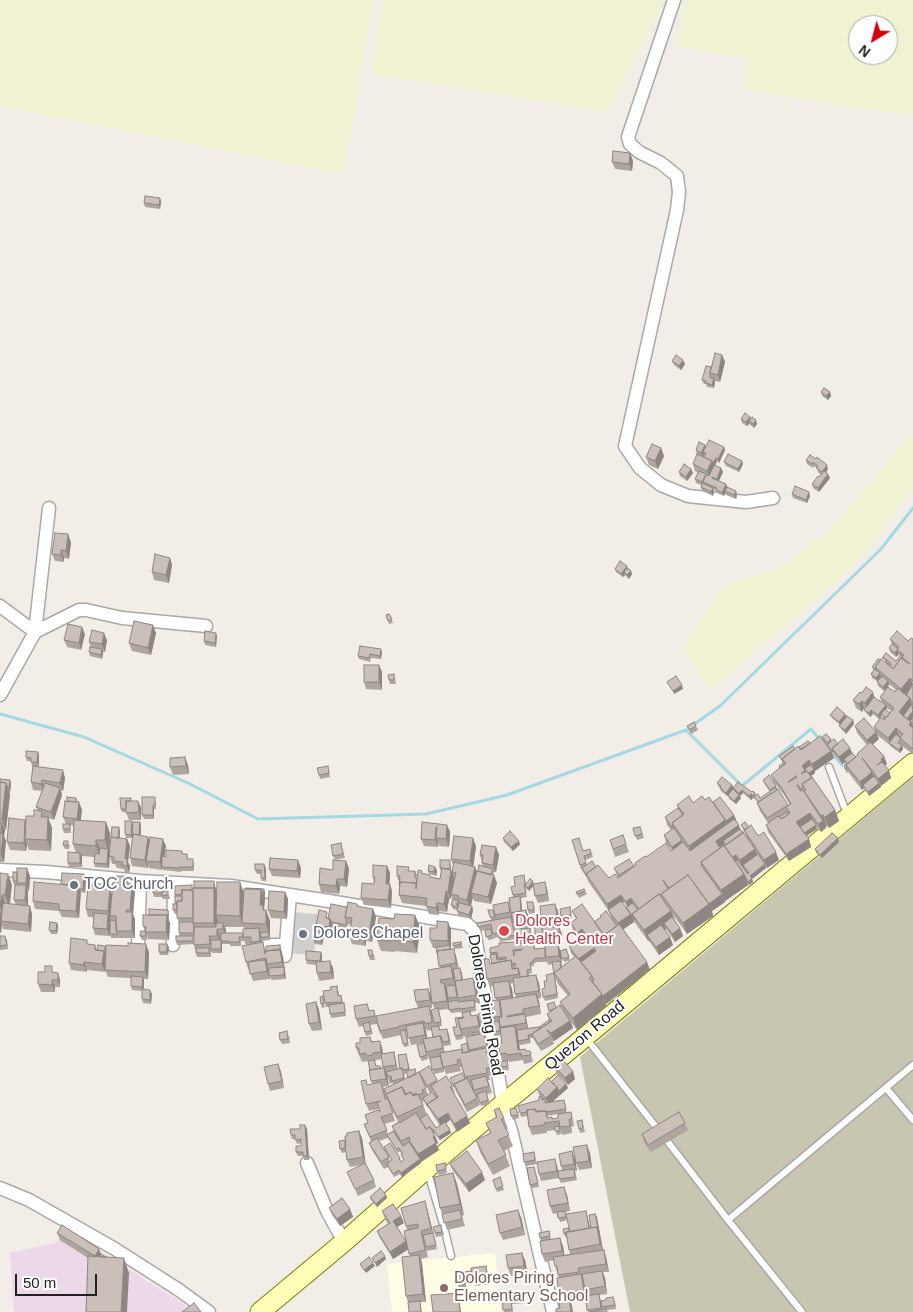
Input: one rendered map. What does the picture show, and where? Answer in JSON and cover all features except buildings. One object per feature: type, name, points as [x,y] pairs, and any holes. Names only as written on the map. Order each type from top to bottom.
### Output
[{"type":"main road","name":"Quezon Road","points":[[260,1312],[503,1104],[913,763]]},
{"type":"street","points":[[674,0],[628,137],[630,144],[639,152],[661,163],[677,176],[679,192],[625,446],[640,468],[661,485],[688,496],[746,502],[773,498]]},
{"type":"street","points":[[0,695],[35,632],[49,508]]},
{"type":"street","points":[[0,606],[35,632]]},
{"type":"street","points":[[35,632],[79,610],[122,618],[206,626]]},
{"type":"street","name":"Dolores Piring Road","points":[[0,870],[46,872],[140,882],[231,886],[468,924],[474,930],[503,1104],[512,1134],[552,1312]]},
{"type":"street","points":[[138,948],[140,882]]},
{"type":"street","points":[[173,945],[174,884]]},
{"type":"street","points":[[265,945],[286,951],[290,895]]},
{"type":"street","points":[[307,1163],[327,1212],[344,1242]]},
{"type":"street","points":[[0,1188],[29,1200],[114,1249],[179,1290],[209,1312]]},
{"type":"lane","points":[[828,768],[849,817]]},
{"type":"lane","points":[[585,1037],[661,1132]]},
{"type":"lane","points":[[728,1220],[913,1065]]},
{"type":"lane","points":[[886,1088],[913,1120]]},
{"type":"lane","points":[[668,1142],[802,1312]]},
{"type":"lane","points":[[426,1169],[451,1256]]},
{"type":"shaded area","points":[[913,777],[913,1312],[630,1312],[580,1057]]},
{"type":"shaded area","name":"Dolores Chapel","points":[[292,912],[318,914],[314,955],[289,953]]},
{"type":"shaded area","points":[[66,1229],[196,1312],[14,1312],[10,1253],[56,1243]]},
{"type":"shaded area","name":"Dolores Piring Elementary School","points":[[495,1253],[501,1312],[392,1312],[387,1264]]},
{"type":"green space","points":[[0,0],[373,0],[343,174],[0,106]]},
{"type":"green space","points":[[381,0],[665,0],[609,112],[371,74]]},
{"type":"green space","points":[[687,0],[913,0],[913,116],[746,90],[745,58],[675,46]]},
{"type":"green space","points":[[910,435],[913,437],[913,489],[868,549],[825,591],[711,690],[683,650],[724,585],[778,569],[834,526]]},
{"type":"waterway","points":[[0,714],[84,737],[188,783],[258,819],[426,814],[507,795],[686,730],[720,706],[881,549],[913,508]]},
{"type":"waterway","points":[[686,730],[742,786],[811,729],[820,740]]},
{"type":"waterway","points":[[831,752],[842,765],[844,763]]},
{"type":"place","name":"TOC Church","points":[[74,885]]},
{"type":"place","name":"Dolores Health Center","points":[[504,931]]},
{"type":"place","name":"Dolores Chapel","points":[[303,934]]},
{"type":"place","name":"Dolores Piring Elementary School","points":[[444,1288]]}]
